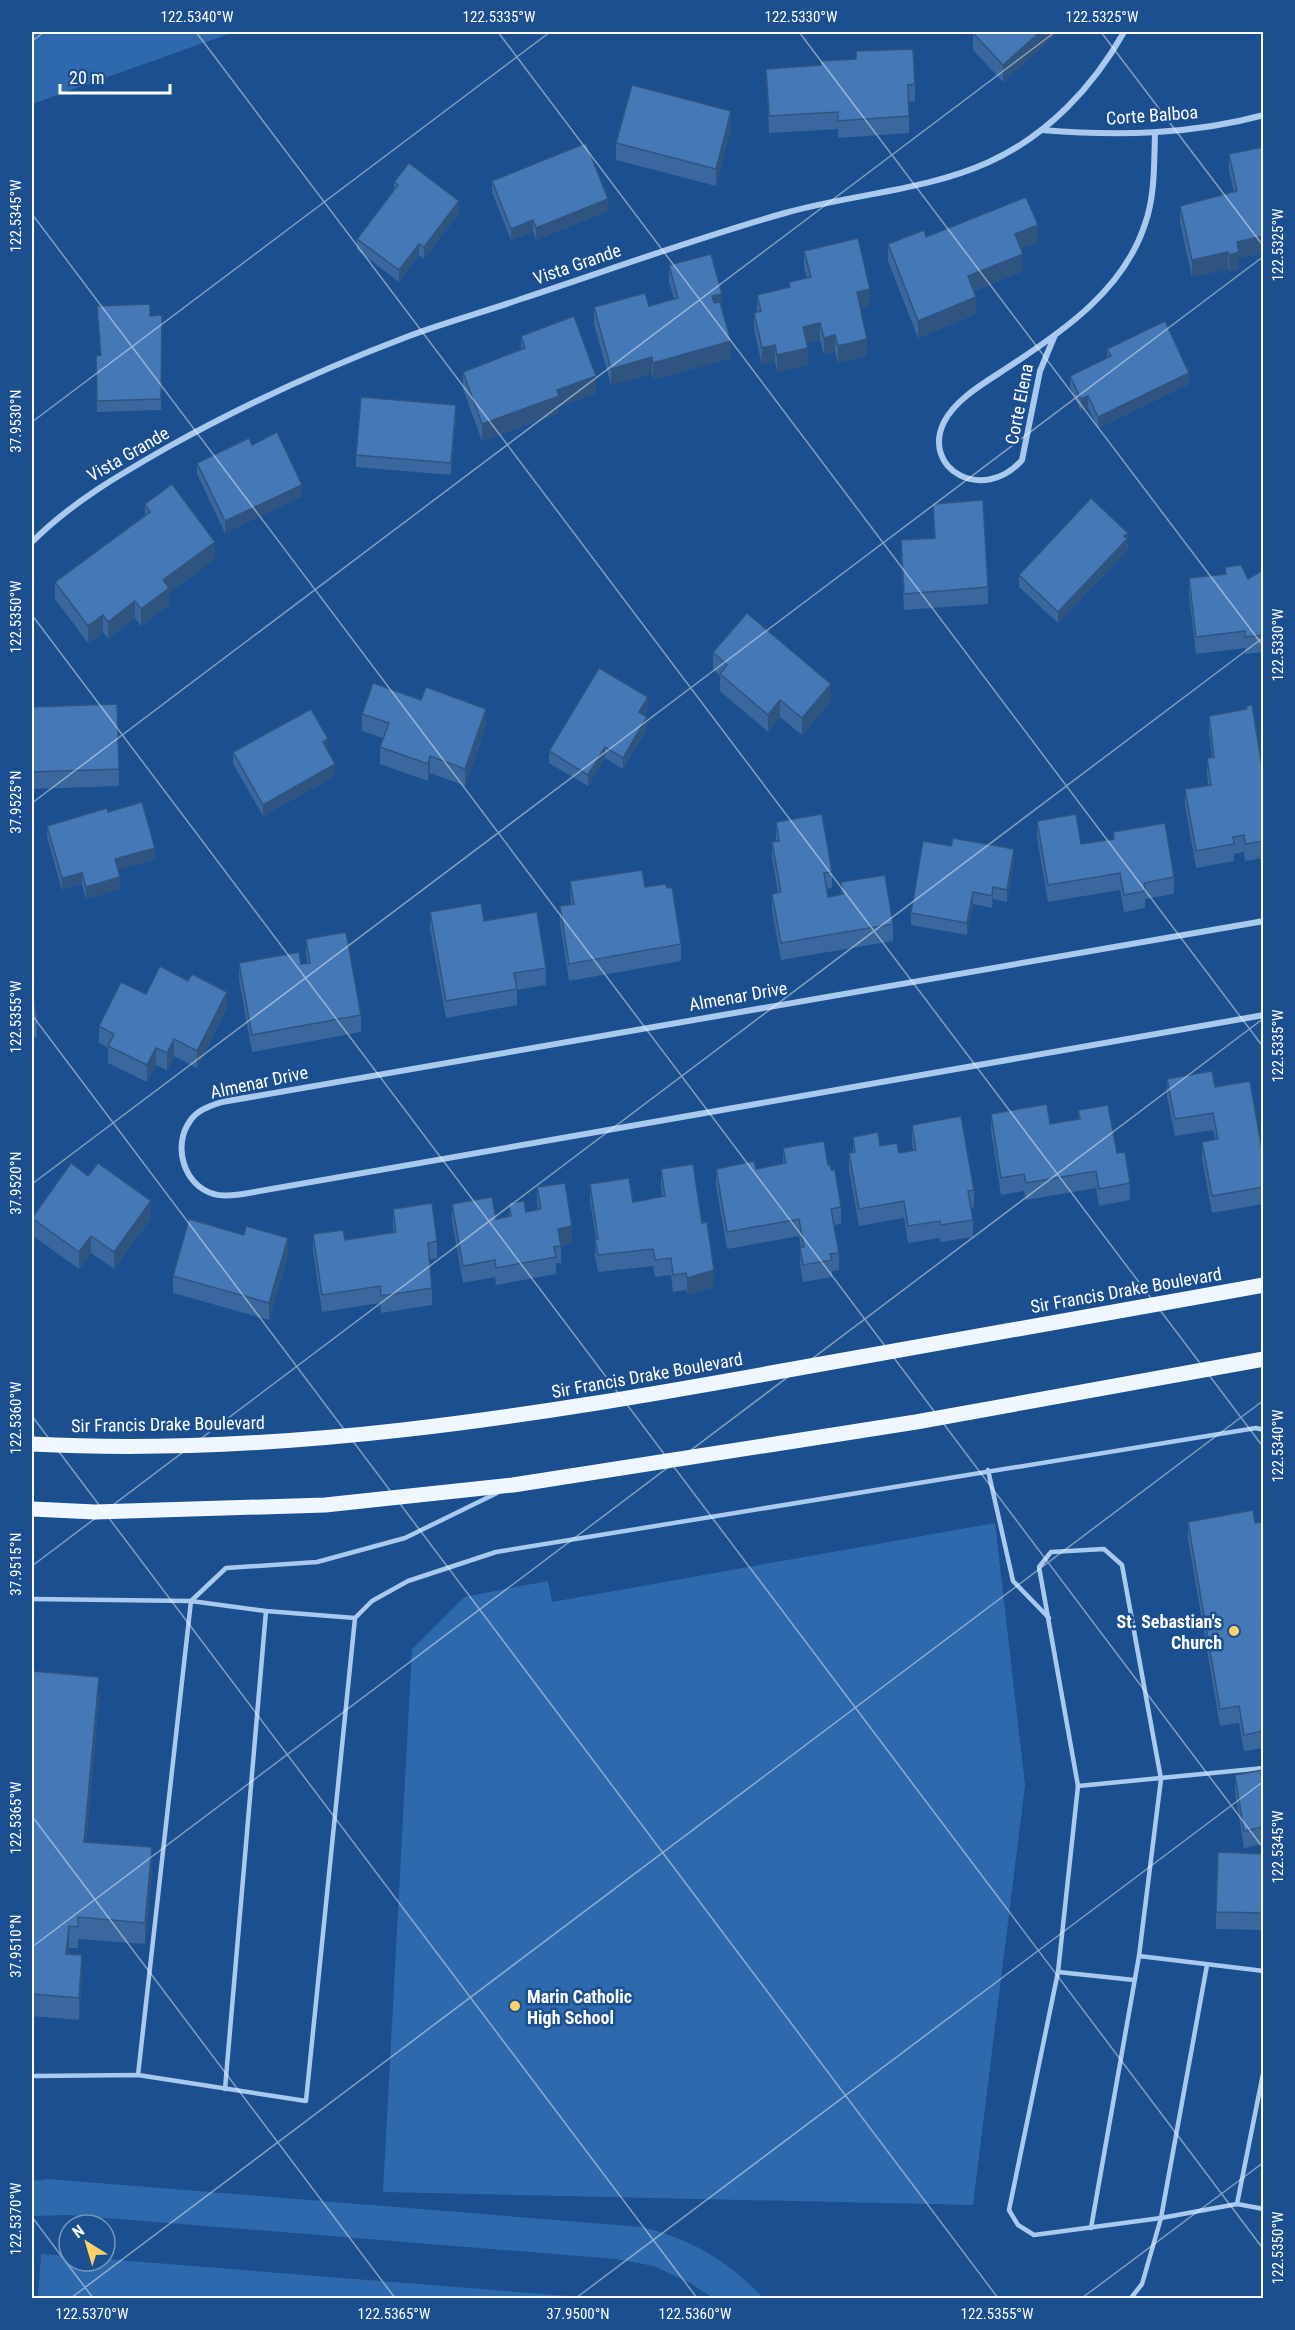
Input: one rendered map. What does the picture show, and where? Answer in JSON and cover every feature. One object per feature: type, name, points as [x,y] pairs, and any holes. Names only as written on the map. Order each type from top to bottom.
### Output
[{"type":"main road","name":"Sir Francis Drake Boulevard","points":[[32,1444],[97,1447],[219,1445],[320,1440],[442,1427],[578,1408],[1263,1285]]},
{"type":"main road","points":[[32,1509],[95,1512],[313,1505],[513,1485],[916,1422],[1263,1359]]},
{"type":"street","name":"Vista Grande","points":[[32,542],[96,489],[159,452],[234,413],[376,349],[449,322],[786,212],[961,172],[990,162],[1042,130],[1085,89],[1125,32]]},
{"type":"street","name":"Corte Balboa","points":[[1042,130],[1155,134],[1215,126],[1263,115]]},
{"type":"street","name":"Corte Elena","points":[[1055,335],[1040,371],[1022,460],[1014,470],[991,481],[967,480],[956,474],[944,457],[941,445],[941,434],[948,417],[983,384],[1055,335],[1100,297],[1129,260],[1139,242],[1150,204],[1155,134]]},
{"type":"street","name":"Almenar Drive","points":[[1263,921],[222,1102],[200,1111],[190,1119],[181,1145],[182,1159],[186,1171],[203,1189],[215,1194],[243,1194],[1263,1015]]},
{"type":"lane","points":[[32,2076],[138,2075],[306,2101],[355,1618],[372,1601],[408,1581],[496,1552],[988,1470],[1256,1428],[1263,1430]]},
{"type":"lane","points":[[988,1470],[1013,1581],[1050,1619]]},
{"type":"lane","points":[[138,2075],[191,1601],[226,1568],[317,1562],[405,1538],[513,1485]]},
{"type":"lane","points":[[1090,2228],[1139,1956],[1161,1779],[1122,1565],[1104,1549],[1051,1551],[1039,1568],[1050,1619],[1078,1786],[1058,1972],[1009,2210],[1018,2224],[1034,2235],[1090,2228],[1161,2218],[1237,2204],[1263,2209]]},
{"type":"lane","points":[[32,1599],[191,1601],[266,1611],[355,1618]]},
{"type":"lane","points":[[225,2089],[266,1611]]},
{"type":"lane","points":[[1078,1786],[1263,1768]]},
{"type":"lane","points":[[1139,1956],[1263,1971]]},
{"type":"lane","points":[[1131,2298],[1142,2283],[1161,2218],[1207,1965]]},
{"type":"lane","points":[[1058,1972],[1134,1980]]},
{"type":"lane","points":[[1237,2204],[1263,2069]]},
{"type":"shaded area","points":[[32,32],[234,32],[32,104]]},
{"type":"shaded area","points":[[995,1523],[1025,1785],[973,2205],[383,2192],[412,1649],[464,1597],[548,1581],[552,1602]]},
{"type":"shaded area","points":[[49,2179],[642,2227],[677,2238],[708,2253],[737,2273],[763,2298],[713,2298],[690,2283],[654,2266],[616,2259],[117,2219],[117,2213],[57,2213],[57,2215],[32,2216],[32,2181]]},
{"type":"shaded area","points":[[41,2254],[57,2255],[57,2273],[117,2273],[117,2260],[594,2298],[38,2298]]},
{"type":"building","points":[[1040,32],[1003,65],[973,33]]},
{"type":"building","points":[[913,49],[915,84],[908,85],[909,116],[838,121],[838,112],[769,116],[766,69],[821,65],[820,61],[856,59],[856,51]]},
{"type":"building","points":[[632,85],[731,111],[716,169],[616,143]]},
{"type":"building","points":[[586,143],[608,199],[536,228],[533,220],[511,229],[492,181]]},
{"type":"building","points":[[1263,147],[1263,236],[1237,242],[1239,252],[1229,255],[1228,252],[1192,260],[1180,206],[1237,191],[1229,154]]},
{"type":"building","points":[[409,163],[459,201],[424,247],[419,244],[399,270],[357,239],[398,185],[394,182]]},
{"type":"building","points":[[1026,197],[1038,225],[1015,234],[1023,254],[968,276],[976,297],[918,321],[888,244],[924,230],[926,237]]},
{"type":"building","points":[[858,238],[870,289],[857,292],[867,339],[838,346],[835,335],[824,338],[820,323],[803,327],[808,348],[777,355],[775,345],[762,348],[754,313],[761,311],[757,295],[790,287],[789,282],[811,277],[804,251]]},
{"type":"building","points":[[711,254],[722,294],[712,296],[714,303],[720,302],[731,341],[653,363],[652,357],[611,369],[594,307],[645,293],[649,306],[678,298],[669,265]]},
{"type":"building","points":[[150,304],[150,316],[162,315],[161,399],[97,401],[96,356],[101,355],[97,306]]},
{"type":"building","points":[[574,316],[596,376],[557,390],[559,396],[482,424],[463,372],[525,348],[521,336]]},
{"type":"building","points":[[1165,321],[1189,373],[1098,417],[1088,396],[1081,399],[1070,376],[1111,356],[1107,349]]},
{"type":"building","points":[[361,397],[456,405],[451,463],[356,455]]},
{"type":"building","points":[[277,432],[302,485],[225,521],[197,463],[249,438],[252,445]]},
{"type":"building","points":[[172,484],[215,542],[163,580],[169,588],[141,609],[135,601],[108,622],[103,615],[88,626],[55,582],[150,512],[145,504]]},
{"type":"building","points":[[1091,498],[1128,533],[1124,536],[1127,539],[1058,612],[1019,575]]},
{"type":"building","points":[[983,500],[988,587],[904,594],[901,540],[935,538],[933,504]]},
{"type":"building","points":[[1241,565],[1248,579],[1263,570],[1263,635],[1245,637],[1245,631],[1196,637],[1189,578],[1226,574],[1225,567]]},
{"type":"building","points":[[747,613],[831,684],[802,718],[780,700],[768,715],[720,674],[727,665],[713,652]]},
{"type":"building","points":[[599,668],[648,697],[639,712],[647,717],[623,758],[605,747],[588,775],[549,751]]},
{"type":"building","points":[[373,683],[421,700],[426,687],[486,709],[465,769],[430,756],[428,764],[380,747],[389,723],[362,714]]},
{"type":"building","points":[[117,704],[119,769],[32,772],[32,707]]},
{"type":"building","points":[[1252,705],[1263,766],[1263,841],[1245,844],[1244,835],[1233,837],[1234,844],[1196,851],[1185,789],[1211,785],[1207,758],[1214,757],[1209,716],[1247,709],[1246,706]]},
{"type":"building","points":[[311,709],[328,739],[323,742],[335,764],[263,805],[233,752]]},
{"type":"building","points":[[142,802],[155,848],[115,859],[120,877],[86,887],[82,873],[62,878],[47,826],[107,808],[108,812]]},
{"type":"building","points":[[822,814],[832,872],[824,873],[828,897],[843,894],[841,882],[885,875],[893,924],[781,943],[772,894],[781,892],[772,842],[779,841],[776,822]]},
{"type":"building","points":[[1076,814],[1081,844],[1114,839],[1113,832],[1165,823],[1174,877],[1144,883],[1145,891],[1124,895],[1120,873],[1048,885],[1037,821]]},
{"type":"building","points":[[953,838],[1014,849],[1007,890],[993,887],[992,896],[973,892],[967,923],[911,913],[923,841],[951,846]]},
{"type":"building","points":[[642,870],[645,887],[666,884],[667,888],[672,887],[681,944],[569,964],[560,906],[574,904],[570,881]]},
{"type":"building","points":[[481,903],[484,921],[537,912],[546,968],[514,973],[517,989],[446,1001],[430,912]]},
{"type":"building","points":[[346,932],[361,1015],[252,1035],[239,963],[299,952],[301,964],[310,963],[306,939]]},
{"type":"building","points":[[160,966],[188,981],[192,974],[227,992],[197,1051],[174,1039],[167,1053],[156,1048],[147,1065],[108,1046],[114,1034],[99,1026],[121,982],[146,994]]},
{"type":"building","points":[[32,992],[37,1020],[32,1021]]},
{"type":"building","points":[[1212,1071],[1215,1087],[1250,1081],[1263,1156],[1263,1187],[1212,1196],[1202,1142],[1218,1139],[1213,1113],[1175,1119],[1167,1079]]},
{"type":"building","points":[[1047,1104],[1050,1124],[1080,1119],[1078,1110],[1108,1105],[1117,1153],[1125,1152],[1130,1183],[1099,1189],[1096,1171],[1026,1183],[1024,1174],[1001,1178],[991,1114]]},
{"type":"building","points":[[961,1116],[974,1190],[968,1191],[973,1220],[941,1225],[940,1221],[908,1226],[904,1201],[859,1209],[849,1153],[855,1152],[853,1137],[878,1132],[880,1146],[897,1143],[899,1153],[916,1150],[912,1125]]},
{"type":"building","points":[[824,1141],[828,1165],[831,1170],[835,1170],[841,1207],[831,1209],[839,1253],[830,1254],[832,1260],[803,1265],[800,1247],[804,1247],[799,1219],[727,1232],[716,1169],[754,1161],[756,1169],[786,1163],[783,1148]]},
{"type":"building","points":[[71,1163],[88,1176],[98,1163],[151,1201],[114,1252],[91,1236],[79,1252],[32,1218]]},
{"type":"building","points":[[693,1164],[702,1223],[707,1222],[714,1270],[687,1278],[686,1273],[673,1275],[671,1258],[655,1260],[653,1249],[598,1255],[590,1184],[629,1178],[633,1202],[665,1196],[661,1169]]},
{"type":"building","points":[[565,1183],[572,1226],[558,1229],[561,1246],[554,1247],[556,1257],[496,1268],[495,1260],[463,1266],[452,1204],[492,1197],[496,1219],[511,1216],[509,1203],[524,1201],[526,1212],[541,1209],[537,1187]]},
{"type":"building","points":[[432,1203],[437,1241],[428,1243],[432,1288],[381,1296],[380,1286],[322,1295],[313,1234],[343,1230],[345,1240],[396,1232],[393,1209]]},
{"type":"building","points":[[189,1219],[244,1235],[246,1226],[288,1238],[269,1303],[173,1276]]},
{"type":"building","name":"St. Sebastian's Church","points":[[1253,1510],[1255,1523],[1263,1522],[1263,1731],[1244,1735],[1239,1706],[1220,1709],[1188,1522]]},
{"type":"building","points":[[32,1671],[99,1677],[84,1842],[152,1847],[145,1923],[78,1917],[78,1927],[69,1926],[66,1954],[82,1955],[79,1998],[32,1994]]},
{"type":"building","points":[[1263,1770],[1263,1827],[1244,1831],[1235,1775]]},
{"type":"building","points":[[1218,1852],[1263,1854],[1263,1913],[1216,1912]]},
{"type":"place","name":"St. Sebastian's Church","points":[[1234,1631]]},
{"type":"place","name":"Marin Catholic High School","points":[[515,2006]]}]
